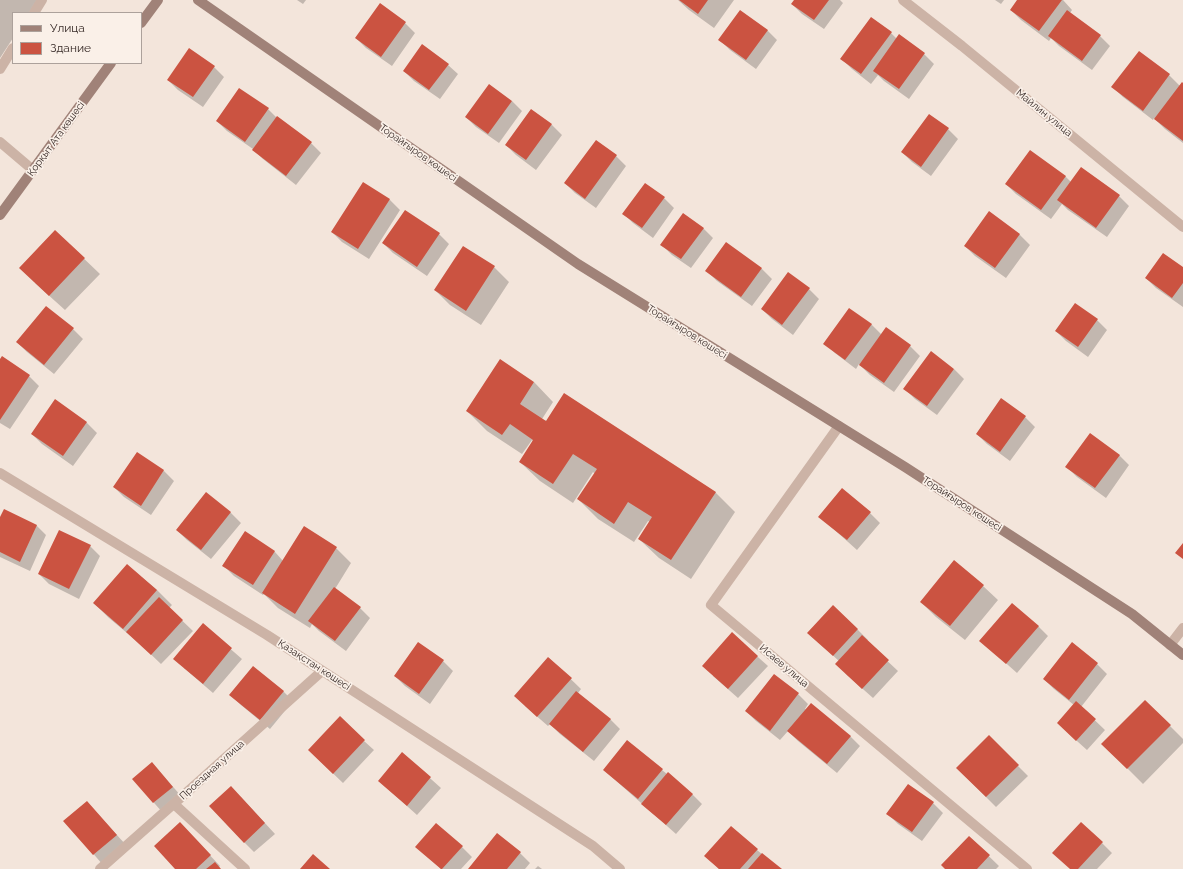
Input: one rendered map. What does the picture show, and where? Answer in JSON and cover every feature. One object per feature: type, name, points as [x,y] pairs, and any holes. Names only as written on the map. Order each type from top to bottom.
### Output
[{"type":"street","points":[[35,12],[42,0]]},
{"type":"street","points":[[142,21],[158,0]]},
{"type":"street","name":"Торайғыров көшесі","points":[[198,0],[578,264],[905,467],[1125,610],[1183,655]]},
{"type":"street","name":"Майлин улица","points":[[903,0],[962,46],[1183,227]]},
{"type":"street","points":[[0,69],[12,50]]},
{"type":"street","name":"Қорқыт Ата көшесі","points":[[0,215],[110,64]]},
{"type":"street","points":[[0,142],[33,170]]},
{"type":"street","name":"Исаев улица","points":[[839,426],[710,605],[1027,869]]},
{"type":"street","name":"Қазақстан көшесі","points":[[0,473],[322,670],[594,846],[620,869]]},
{"type":"street","points":[[1170,645],[1183,628]]},
{"type":"street","name":"Проездная улица","points":[[100,869],[322,670]]},
{"type":"street","points":[[174,804],[245,869]]},
{"type":"building","points":[[679,0],[708,0],[698,14]]},
{"type":"building","points":[[794,0],[829,0],[814,20],[791,4]]},
{"type":"building","points":[[1017,0],[1062,0],[1039,31],[1010,10]]},
{"type":"building","points":[[380,3],[406,22],[381,57],[355,38]]},
{"type":"building","points":[[740,10],[768,30],[746,60],[718,40]]},
{"type":"building","points":[[1067,10],[1101,35],[1082,61],[1048,36]]},
{"type":"building","points":[[871,17],[892,32],[861,74],[840,59]]},
{"type":"building","points":[[899,34],[925,53],[899,89],[873,71]]},
{"type":"building","points":[[422,44],[449,64],[429,90],[403,71]]},
{"type":"building","points":[[189,48],[215,66],[193,97],[167,80]]},
{"type":"building","points":[[1139,51],[1170,74],[1143,111],[1111,87]]},
{"type":"building","points":[[1182,82],[1183,83],[1183,141],[1154,119]]},
{"type":"building","points":[[489,84],[512,101],[488,134],[465,117]]},
{"type":"building","points":[[239,88],[269,108],[245,142],[216,121]]},
{"type":"building","points":[[531,109],[552,124],[526,160],[505,145]]},
{"type":"building","points":[[929,114],[949,128],[921,167],[901,152]]},
{"type":"building","points":[[277,116],[312,142],[286,176],[252,150]]},
{"type":"building","points":[[596,140],[617,155],[585,199],[564,183]]},
{"type":"building","points":[[1030,150],[1066,176],[1041,210],[1005,184]]},
{"type":"building","points":[[1081,167],[1120,195],[1096,228],[1057,200]]},
{"type":"building","points":[[363,182],[390,199],[358,249],[331,232]]},
{"type":"building","points":[[645,183],[665,197],[642,228],[622,214]]},
{"type":"building","points":[[405,210],[440,233],[417,267],[382,243]]},
{"type":"building","points":[[989,211],[1020,234],[995,268],[964,246]]},
{"type":"building","points":[[683,213],[704,228],[681,259],[660,245]]},
{"type":"building","points":[[55,230],[85,258],[49,296],[19,268]]},
{"type":"building","points":[[726,242],[762,268],[741,297],[705,271]]},
{"type":"building","points":[[463,246],[495,266],[466,311],[434,290]]},
{"type":"building","points":[[1163,253],[1183,267],[1183,283],[1172,298],[1145,278]]},
{"type":"building","points":[[788,272],[810,288],[782,325],[761,309]]},
{"type":"building","points":[[1075,303],[1098,319],[1078,347],[1055,331]]},
{"type":"building","points":[[46,306],[74,328],[44,365],[16,342]]},
{"type":"building","points":[[849,308],[872,324],[845,360],[823,344]]},
{"type":"building","points":[[886,327],[911,345],[884,383],[859,365]]},
{"type":"building","points":[[931,351],[954,369],[927,406],[903,389]]},
{"type":"building","points":[[2,356],[30,375],[0,420],[0,359]]},
{"type":"building","points":[[500,359],[534,382],[520,404],[546,421],[564,393],[716,492],[671,560],[638,539],[652,517],[628,502],[614,524],[577,499],[597,469],[573,454],[553,484],[519,462],[533,440],[510,424],[502,435],[466,411]]},
{"type":"building","points":[[1001,398],[1026,416],[1000,452],[976,434]]},
{"type":"building","points":[[55,399],[87,422],[63,456],[31,434]]},
{"type":"building","points":[[1090,433],[1120,455],[1095,488],[1065,467]]},
{"type":"building","points":[[137,452],[164,470],[141,506],[113,487]]},
{"type":"building","points":[[842,488],[871,512],[847,540],[818,517]]},
{"type":"building","points":[[206,492],[231,512],[201,550],[176,530]]},
{"type":"building","points":[[4,509],[37,525],[20,562],[0,552],[0,517]]},
{"type":"building","points":[[304,526],[337,547],[295,614],[262,593]]},
{"type":"building","points":[[59,530],[91,545],[69,589],[38,574]]},
{"type":"building","points":[[245,531],[275,551],[253,585],[222,566]]},
{"type":"building","points":[[1183,543],[1183,559],[1175,553]]},
{"type":"building","points":[[954,560],[984,585],[950,626],[920,602]]},
{"type":"building","points":[[127,564],[157,590],[123,629],[93,603]]},
{"type":"building","points":[[334,587],[361,607],[335,641],[308,621]]},
{"type":"building","points":[[159,597],[183,620],[151,655],[126,632]]},
{"type":"building","points":[[1012,603],[1039,626],[1006,664],[979,641]]},
{"type":"building","points":[[833,605],[858,629],[833,656],[807,633]]},
{"type":"building","points":[[203,623],[232,648],[203,684],[173,659]]},
{"type":"building","points":[[732,632],[758,656],[728,689],[702,666]]},
{"type":"building","points":[[862,635],[889,660],[862,689],[835,664]]},
{"type":"building","points":[[418,642],[444,660],[419,694],[394,676]]},
{"type":"building","points":[[1072,642],[1098,663],[1069,700],[1043,679]]},
{"type":"building","points":[[548,657],[572,678],[537,717],[514,696]]},
{"type":"building","points":[[253,666],[284,691],[260,720],[229,695]]},
{"type":"building","points":[[774,674],[799,693],[770,731],[745,711]]},
{"type":"building","points":[[576,691],[611,719],[583,752],[549,724]]},
{"type":"building","points":[[1145,700],[1171,725],[1127,769],[1101,744]]},
{"type":"building","points":[[1076,701],[1096,719],[1076,741],[1057,723]]},
{"type":"building","points":[[811,703],[851,736],[827,764],[787,731]]},
{"type":"building","points":[[340,716],[365,740],[333,774],[308,750]]},
{"type":"building","points":[[989,735],[1019,765],[986,797],[956,768]]},
{"type":"building","points":[[627,740],[663,769],[638,799],[603,770]]},
{"type":"building","points":[[402,752],[431,777],[407,806],[378,781]]},
{"type":"building","points":[[152,762],[173,787],[153,803],[132,779]]},
{"type":"building","points":[[668,772],[693,794],[666,825],[641,804]]},
{"type":"building","points":[[908,784],[934,802],[912,832],[886,814]]},
{"type":"building","points":[[231,786],[265,823],[244,843],[209,806]]},
{"type":"building","points":[[87,801],[117,835],[93,855],[63,821]]},
{"type":"building","points":[[180,822],[211,855],[196,869],[175,869],[154,846]]},
{"type":"building","points":[[1081,822],[1103,842],[1078,869],[1070,869],[1052,853]]},
{"type":"building","points":[[436,823],[463,846],[442,869],[415,847]]},
{"type":"building","points":[[731,826],[758,849],[740,869],[719,869],[704,856]]},
{"type":"building","points":[[497,833],[521,852],[507,869],[468,869]]},
{"type":"building","points":[[969,836],[990,855],[977,869],[945,869],[941,865]]},
{"type":"building","points":[[762,853],[782,869],[748,869]]},
{"type":"building","points":[[313,854],[330,869],[300,869]]},
{"type":"building","points":[[215,862],[221,869],[206,869]]}]
